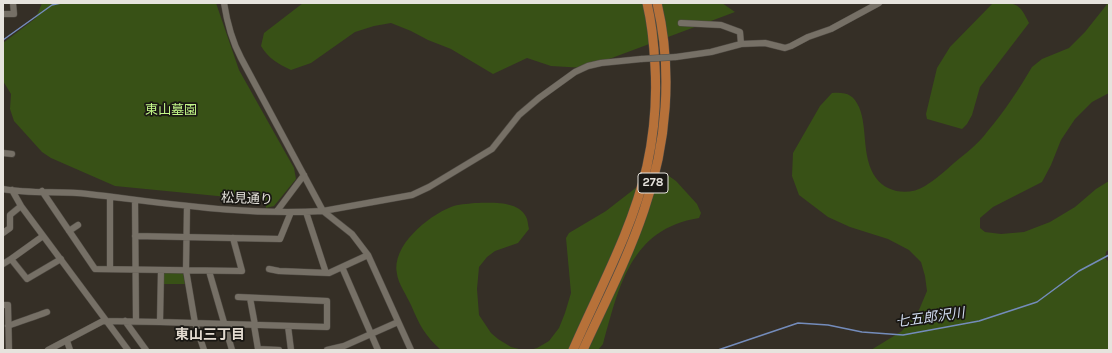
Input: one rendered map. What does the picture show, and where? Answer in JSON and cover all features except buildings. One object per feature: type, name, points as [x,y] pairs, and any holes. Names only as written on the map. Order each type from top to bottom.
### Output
[{"type":"highway","name":"278","points":[[573,350],[627,228],[635,207],[647,165],[652,138],[656,82],[653,40],[647,3]]},
{"type":"highway","name":"278","points":[[583,350],[636,232],[657,168],[665,112],[666,81],[665,52],[657,3]]},
{"type":"street","points":[[3,14],[14,14],[13,3]]},
{"type":"street","points":[[224,3],[225,14],[235,45],[323,211],[352,234],[368,255],[411,350]]},
{"type":"street","name":"松見通り","points":[[3,189],[81,194],[223,210],[291,212],[323,211],[412,195],[492,149],[519,115],[539,98],[575,72],[588,66],[601,62],[676,57],[711,52],[741,44],[765,43],[785,48],[808,37],[831,29],[879,3]]},
{"type":"street","points":[[681,23],[721,25],[740,32],[741,44]]},
{"type":"street","points":[[3,154],[12,154]]},
{"type":"street","points":[[277,211],[304,175]]},
{"type":"street","points":[[12,190],[21,206],[108,321],[128,350]]},
{"type":"street","points":[[42,192],[95,269],[110,268],[242,271],[233,238]]},
{"type":"street","points":[[110,197],[110,268]]},
{"type":"street","points":[[135,200],[136,321]]},
{"type":"street","points":[[3,233],[10,228],[10,215],[21,206]]},
{"type":"street","points":[[187,206],[186,270],[195,323],[204,350]]},
{"type":"street","points":[[135,236],[280,239],[291,212]]},
{"type":"street","points":[[306,212],[326,273]]},
{"type":"street","points":[[69,231],[78,225]]},
{"type":"street","points":[[3,264],[43,236]]},
{"type":"street","points":[[269,269],[279,271],[326,273],[368,255]]},
{"type":"street","points":[[11,259],[27,279],[61,259]]},
{"type":"street","points":[[342,267],[378,350]]},
{"type":"street","points":[[160,322],[162,270]]},
{"type":"street","points":[[209,271],[232,350]]},
{"type":"street","points":[[48,350],[103,321],[327,327],[327,301],[238,297]]},
{"type":"street","points":[[250,298],[258,349],[279,350]]},
{"type":"street","points":[[3,305],[8,305],[9,350]]},
{"type":"street","points":[[8,326],[29,320],[47,312]]},
{"type":"street","points":[[125,321],[146,350]]},
{"type":"street","points":[[328,350],[344,348],[398,322]]},
{"type":"street","points":[[288,326],[291,350]]},
{"type":"street","points":[[67,341],[70,350]]},
{"type":"green space","name":"東山墓園","points":[[42,3],[216,3],[239,70],[294,168],[296,179],[274,206],[266,208],[265,199],[238,198],[115,186],[51,158],[42,152],[14,121],[10,109],[11,94],[3,81],[3,43],[36,18]]},
{"type":"green space","points":[[303,3],[722,3],[735,12],[585,68],[551,66],[527,58],[493,74],[451,49],[391,23],[374,26],[355,32],[311,63],[291,70],[274,60],[261,46],[264,33]]},
{"type":"green space","points":[[993,3],[1007,3],[1016,5],[1022,11],[1029,23],[980,87],[972,115],[962,129],[927,119],[926,114],[937,68],[950,47]]},
{"type":"green space","points":[[1108,3],[1109,93],[1092,102],[1075,119],[1061,140],[1042,182],[993,207],[980,218],[980,228],[985,232],[1001,234],[1024,232],[1050,222],[1075,207],[1096,189],[1109,181],[1109,249],[1106,252],[1105,258],[1109,262],[1109,350],[871,350],[902,331],[919,310],[927,291],[925,276],[921,262],[909,250],[888,239],[850,227],[828,217],[799,195],[792,176],[793,153],[820,106],[832,93],[841,93],[852,97],[857,103],[862,115],[868,161],[876,178],[892,190],[905,192],[919,189],[936,178],[976,145],[1017,92],[1032,67],[1042,59],[1069,48],[1085,32]]},
{"type":"green space","points":[[666,174],[676,181],[697,204],[701,213],[699,218],[676,224],[657,234],[643,248],[631,264],[622,282],[615,302],[603,344],[598,350],[530,350],[549,341],[559,328],[565,313],[571,293],[566,238],[569,233],[606,211],[642,183],[656,175]]},
{"type":"green space","points":[[497,203],[512,206],[518,208],[527,219],[529,229],[518,243],[495,251],[487,257],[479,267],[477,289],[479,315],[491,333],[511,347],[523,350],[441,350],[423,329],[398,278],[397,263],[400,253],[405,243],[413,233],[432,217],[442,211],[457,205]]},
{"type":"green space","points":[[166,272],[183,274],[185,284],[164,284],[164,274]]},
{"type":"waterway","points":[[3,40],[52,5],[61,3]]},
{"type":"waterway","name":"七五郎沢川","points":[[718,350],[798,323],[828,325],[862,332],[903,335],[979,321],[1037,302],[1079,271],[1109,255]]},
{"type":"district","name":"東山三丁目","points":[[210,335]]}]
